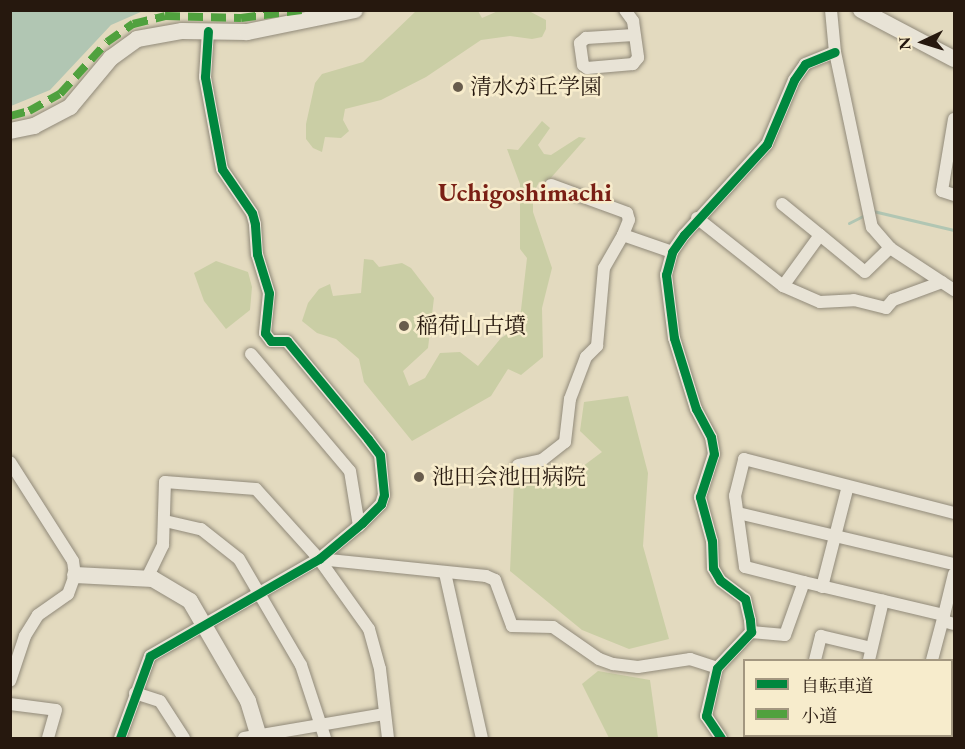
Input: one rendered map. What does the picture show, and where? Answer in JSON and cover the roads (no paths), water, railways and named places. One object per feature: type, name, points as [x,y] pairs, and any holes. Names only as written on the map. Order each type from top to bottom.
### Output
[{"type":"street","points":[[10,131],[34,126],[70,107],[111,58],[137,39],[156,33],[269,29],[355,10]]},
{"type":"street","points":[[625,10],[633,21],[638,58],[633,64],[587,68],[583,65],[580,43],[586,38],[634,35]]},
{"type":"street","points":[[831,10],[835,52],[866,210],[872,227],[890,248],[954,290]]},
{"type":"street","points":[[861,10],[954,59]]},
{"type":"street","points":[[120,738],[150,656],[319,559],[359,526],[381,504],[384,495],[380,455],[287,341],[271,341],[265,333],[269,293],[257,254],[255,224],[252,213],[222,170],[206,83],[208,31]]},
{"type":"street","points":[[751,632],[745,599],[720,580],[713,568],[712,541],[700,497],[714,454],[674,338],[666,275],[672,252],[697,218],[767,144],[794,80],[805,64],[835,52]]},
{"type":"street","points":[[954,119],[942,191],[954,195]]},
{"type":"street","points":[[518,465],[542,460],[565,442],[570,399],[586,357],[597,346],[604,268],[629,220],[627,213],[551,185]]},
{"type":"street","points":[[782,204],[865,272],[890,248]]},
{"type":"street","points":[[697,218],[748,254],[783,286],[820,302],[854,300],[886,308],[893,300],[942,282]]},
{"type":"street","points":[[623,235],[672,252]]},
{"type":"street","points":[[783,286],[820,236]]},
{"type":"street","points":[[251,354],[350,471],[359,526]]},
{"type":"street","points":[[947,620],[883,601],[745,567],[735,496],[744,459],[954,513]]},
{"type":"street","points":[[10,462],[73,561],[75,575],[68,594],[38,615],[25,636],[10,681]]},
{"type":"street","points":[[147,578],[164,545],[165,482],[256,489],[319,559],[369,629],[386,714],[388,738]]},
{"type":"street","points":[[822,587],[848,486]]},
{"type":"street","points":[[738,513],[954,564]]},
{"type":"street","points":[[165,521],[201,529],[239,559],[301,665],[323,724],[325,738]]},
{"type":"street","points":[[319,559],[486,576],[495,580],[512,626],[553,627],[599,659],[638,667],[690,658],[717,668]]},
{"type":"street","points":[[445,573],[482,738]]},
{"type":"street","points":[[932,659],[947,620],[954,574]]},
{"type":"street","points":[[75,575],[147,578],[190,601],[206,622],[248,701],[254,738],[386,714]]},
{"type":"street","points":[[751,632],[785,635],[804,582]]},
{"type":"street","points":[[815,659],[821,636],[870,654],[883,601]]},
{"type":"street","points":[[721,738],[706,716],[717,668],[751,632]]},
{"type":"street","points":[[135,693],[160,701],[184,738]]},
{"type":"street","points":[[10,704],[56,710],[48,738]]},
{"type":"waterway","points":[[873,211],[954,230]]},
{"type":"waterway","points":[[849,223],[863,216]]},
{"type":"place","name":"清水が丘学園","points":[[458,87]]},
{"type":"place","name":"稲荷山古墳","points":[[404,326]]},
{"type":"place","name":"池田会池田病院","points":[[419,477]]},
{"type":"district","name":"Uchigoshimachi","points":[[525,193]]}]
